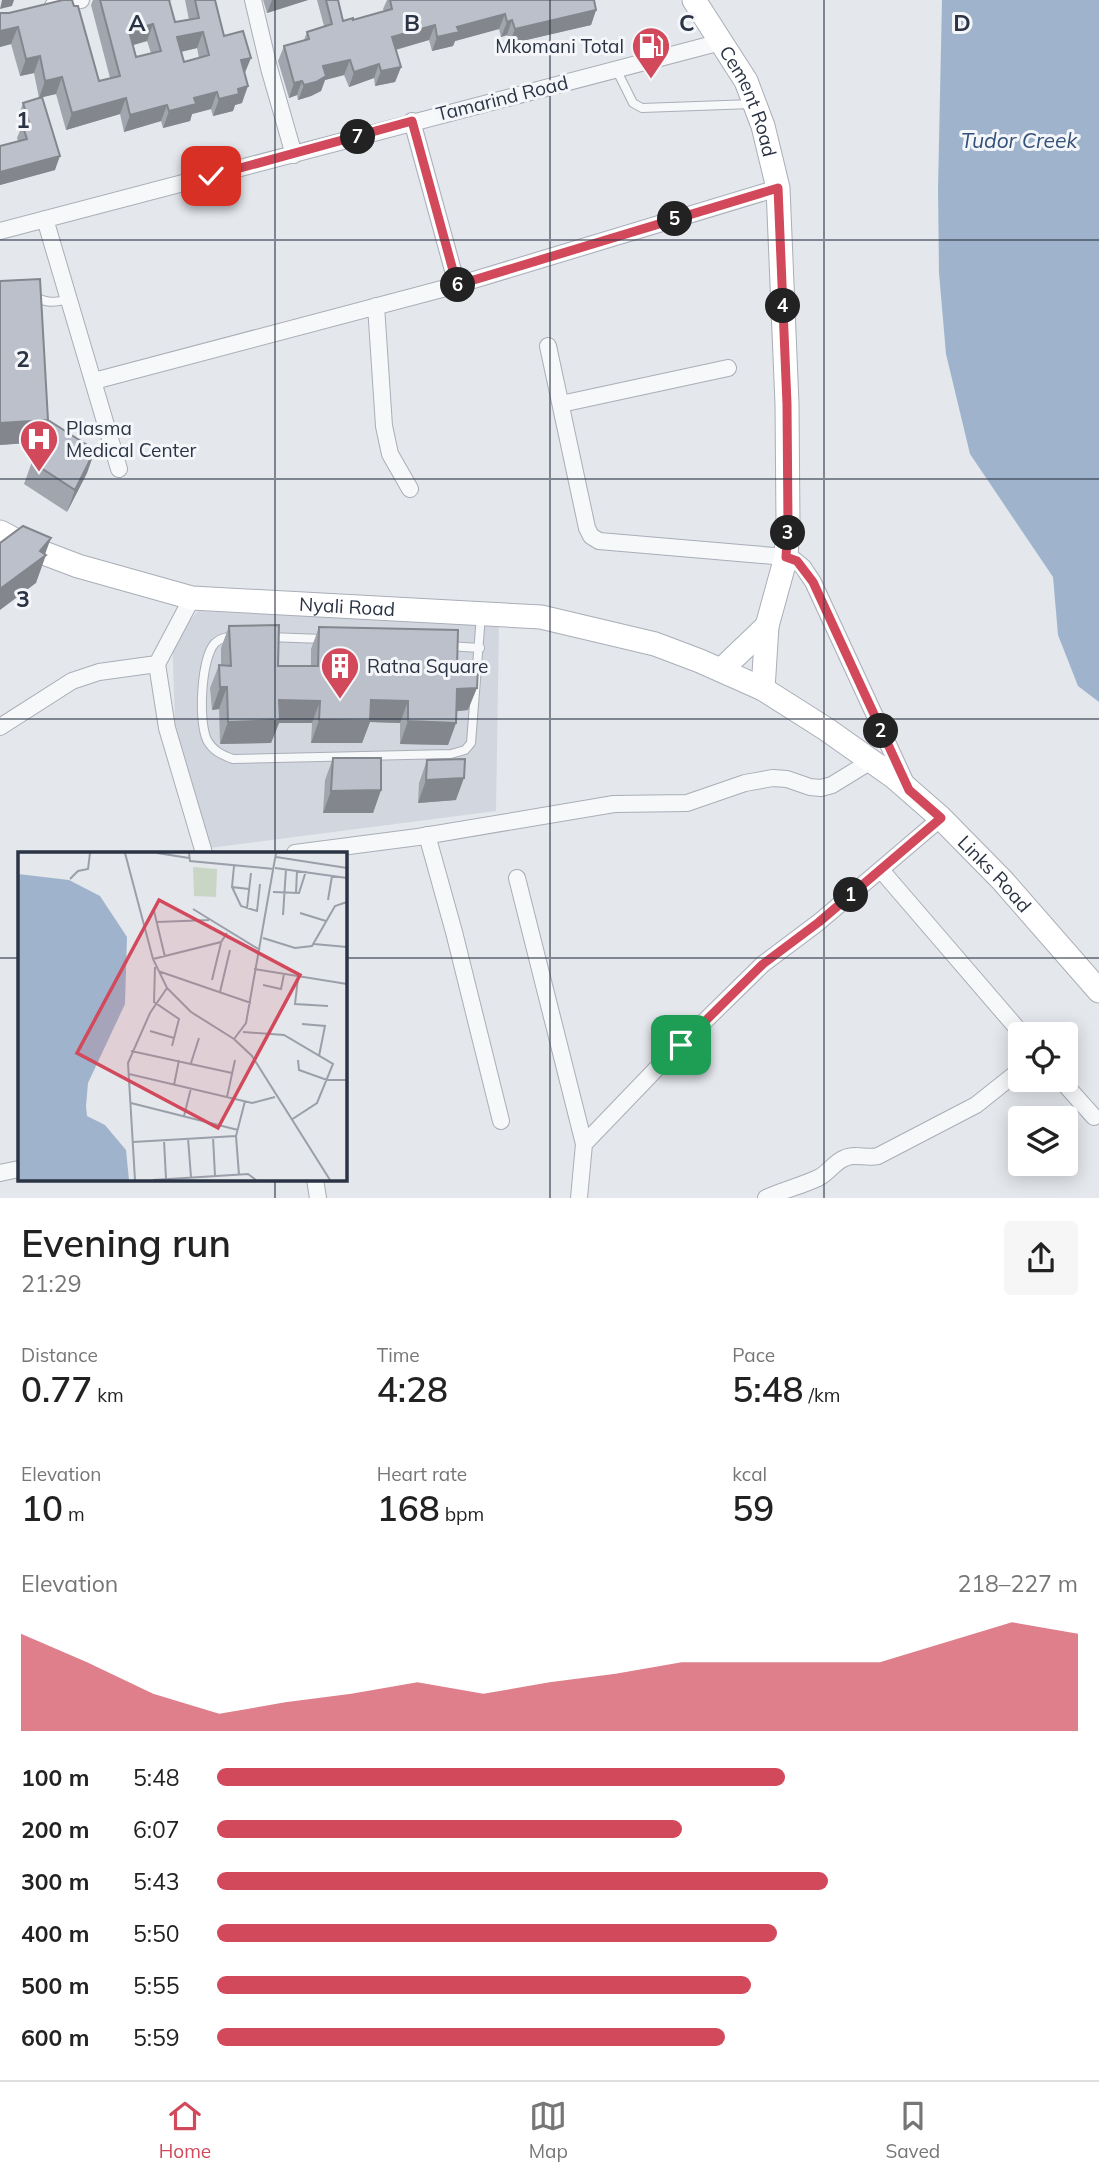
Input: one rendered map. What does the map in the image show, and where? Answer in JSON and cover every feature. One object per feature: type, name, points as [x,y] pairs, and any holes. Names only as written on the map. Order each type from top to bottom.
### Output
[{"type":"main road","name":"Cement Road","points":[[694,0],[746,81],[756,104],[778,188],[788,524],[786,557],[767,626],[763,689]]},
{"type":"main road","name":"Nyali Road","points":[[0,532],[28,547],[78,566],[192,597],[541,617],[655,644],[710,666]]},
{"type":"main road","points":[[710,666],[767,626]]},
{"type":"main road","name":"Links Road","points":[[710,666],[763,689],[871,761],[909,790],[941,818],[1002,880],[1099,991]]},
{"type":"street","points":[[33,11],[81,0]]},
{"type":"street","points":[[253,0],[294,155]]},
{"type":"street","name":"Tamarind Road","points":[[0,231],[721,42]]},
{"type":"street","points":[[412,121],[457,285]]},
{"type":"street","points":[[94,381],[457,285],[778,188]]},
{"type":"street","points":[[45,219],[119,469]]},
{"type":"street","points":[[376,306],[384,426],[390,454],[410,489]]},
{"type":"street","points":[[548,346],[587,528],[594,539],[786,557],[797,561],[813,582],[909,790]]},
{"type":"street","points":[[561,404],[728,368]]},
{"type":"street","points":[[192,597],[157,664],[167,728],[204,852]]},
{"type":"street","points":[[0,727],[72,681],[99,671],[157,664]]},
{"type":"street","points":[[302,852],[427,835],[614,804],[687,803],[745,783],[773,778],[821,788],[832,785],[871,761]]},
{"type":"street","points":[[584,1144],[763,964],[819,922],[941,818]]},
{"type":"street","points":[[427,835],[501,1121]]},
{"type":"street","points":[[881,870],[1012,1022]]},
{"type":"street","points":[[517,878],[584,1144],[579,1198]]},
{"type":"street","points":[[766,1198],[827,1174],[843,1158],[878,1156],[919,1136],[976,1105],[1008,1080]]},
{"type":"street","points":[[1072,1092],[1094,1117]]},
{"type":"street","points":[[0,1172],[18,1169]]},
{"type":"lane","points":[[616,69],[633,103],[642,108],[756,104]]},
{"type":"lane","points":[[24,288],[40,299],[52,303],[69,299]]},
{"type":"lane","points":[[247,637],[223,637],[214,644],[206,659],[202,698],[206,738],[217,753],[233,759],[451,754],[464,750],[471,743],[481,614]]},
{"type":"lane","points":[[258,637],[334,639]]},
{"type":"lane","points":[[440,646],[480,648]]},
{"type":"shaded area","name":"Ratna Square","points":[[198,611],[499,625],[496,811],[209,848],[176,746],[172,640]]},
{"type":"water","name":"Tudor Creek","points":[[942,0],[1099,0],[1099,702],[1078,686],[1058,635],[1053,577],[970,454],[946,354],[939,273],[938,189]]},
{"type":"building","points":[[72,0],[74,6],[78,6],[99,81],[120,76],[100,0],[169,0],[175,22],[199,18],[195,0],[215,0],[224,36],[243,31],[251,58],[241,60],[248,86],[238,89],[239,94],[219,99],[217,92],[194,98],[196,104],[169,111],[167,105],[130,115],[126,98],[72,113],[62,77],[45,81],[40,56],[26,59],[18,27],[0,31],[0,13]],"holes":[[[153,24],[161,51],[136,57],[129,31]],[[203,32],[209,55],[184,62],[177,37]]]},
{"type":"building","points":[[326,0],[338,0],[343,21],[392,9],[390,0],[594,0],[596,10],[515,29],[512,20],[507,22],[505,14],[457,27],[459,32],[437,37],[435,25],[392,37],[401,67],[381,71],[379,64],[354,72],[350,60],[323,66],[326,76],[316,82],[304,85],[302,81],[294,83],[284,46],[309,39],[307,32],[332,24]]},
{"type":"building","points":[[42,97],[60,156],[0,172],[0,146],[27,139],[22,124],[29,122],[23,103]]},
{"type":"building","points":[[40,279],[48,420],[0,423],[0,281]]},
{"type":"building","points":[[48,420],[95,450],[75,490],[32,462]]},
{"type":"building","points":[[23,526],[51,538],[40,551],[46,555],[0,589],[0,543]]},
{"type":"building","name":"Ratna Square","points":[[279,625],[278,666],[318,666],[319,627],[458,630],[457,667],[478,668],[477,688],[457,689],[456,723],[408,721],[408,701],[371,700],[370,721],[319,720],[320,701],[279,700],[280,720],[228,722],[227,687],[220,687],[219,665],[231,666],[229,626]]},
{"type":"building","points":[[333,758],[381,758],[381,790],[331,791]]},
{"type":"building","points":[[465,759],[464,778],[426,780],[427,760]]},
{"type":"place","name":"Mkomani Total","points":[[651,80]]},
{"type":"place","name":"Plasma Medical Center","points":[[39,473]]},
{"type":"place","name":"Ratna Square","points":[[340,700]]},
{"type":"route","points":[[211,176],[412,121],[457,285],[778,188],[787,404],[786,557],[797,561],[813,582],[909,790],[941,818],[819,922],[763,964],[681,1045]]}]
